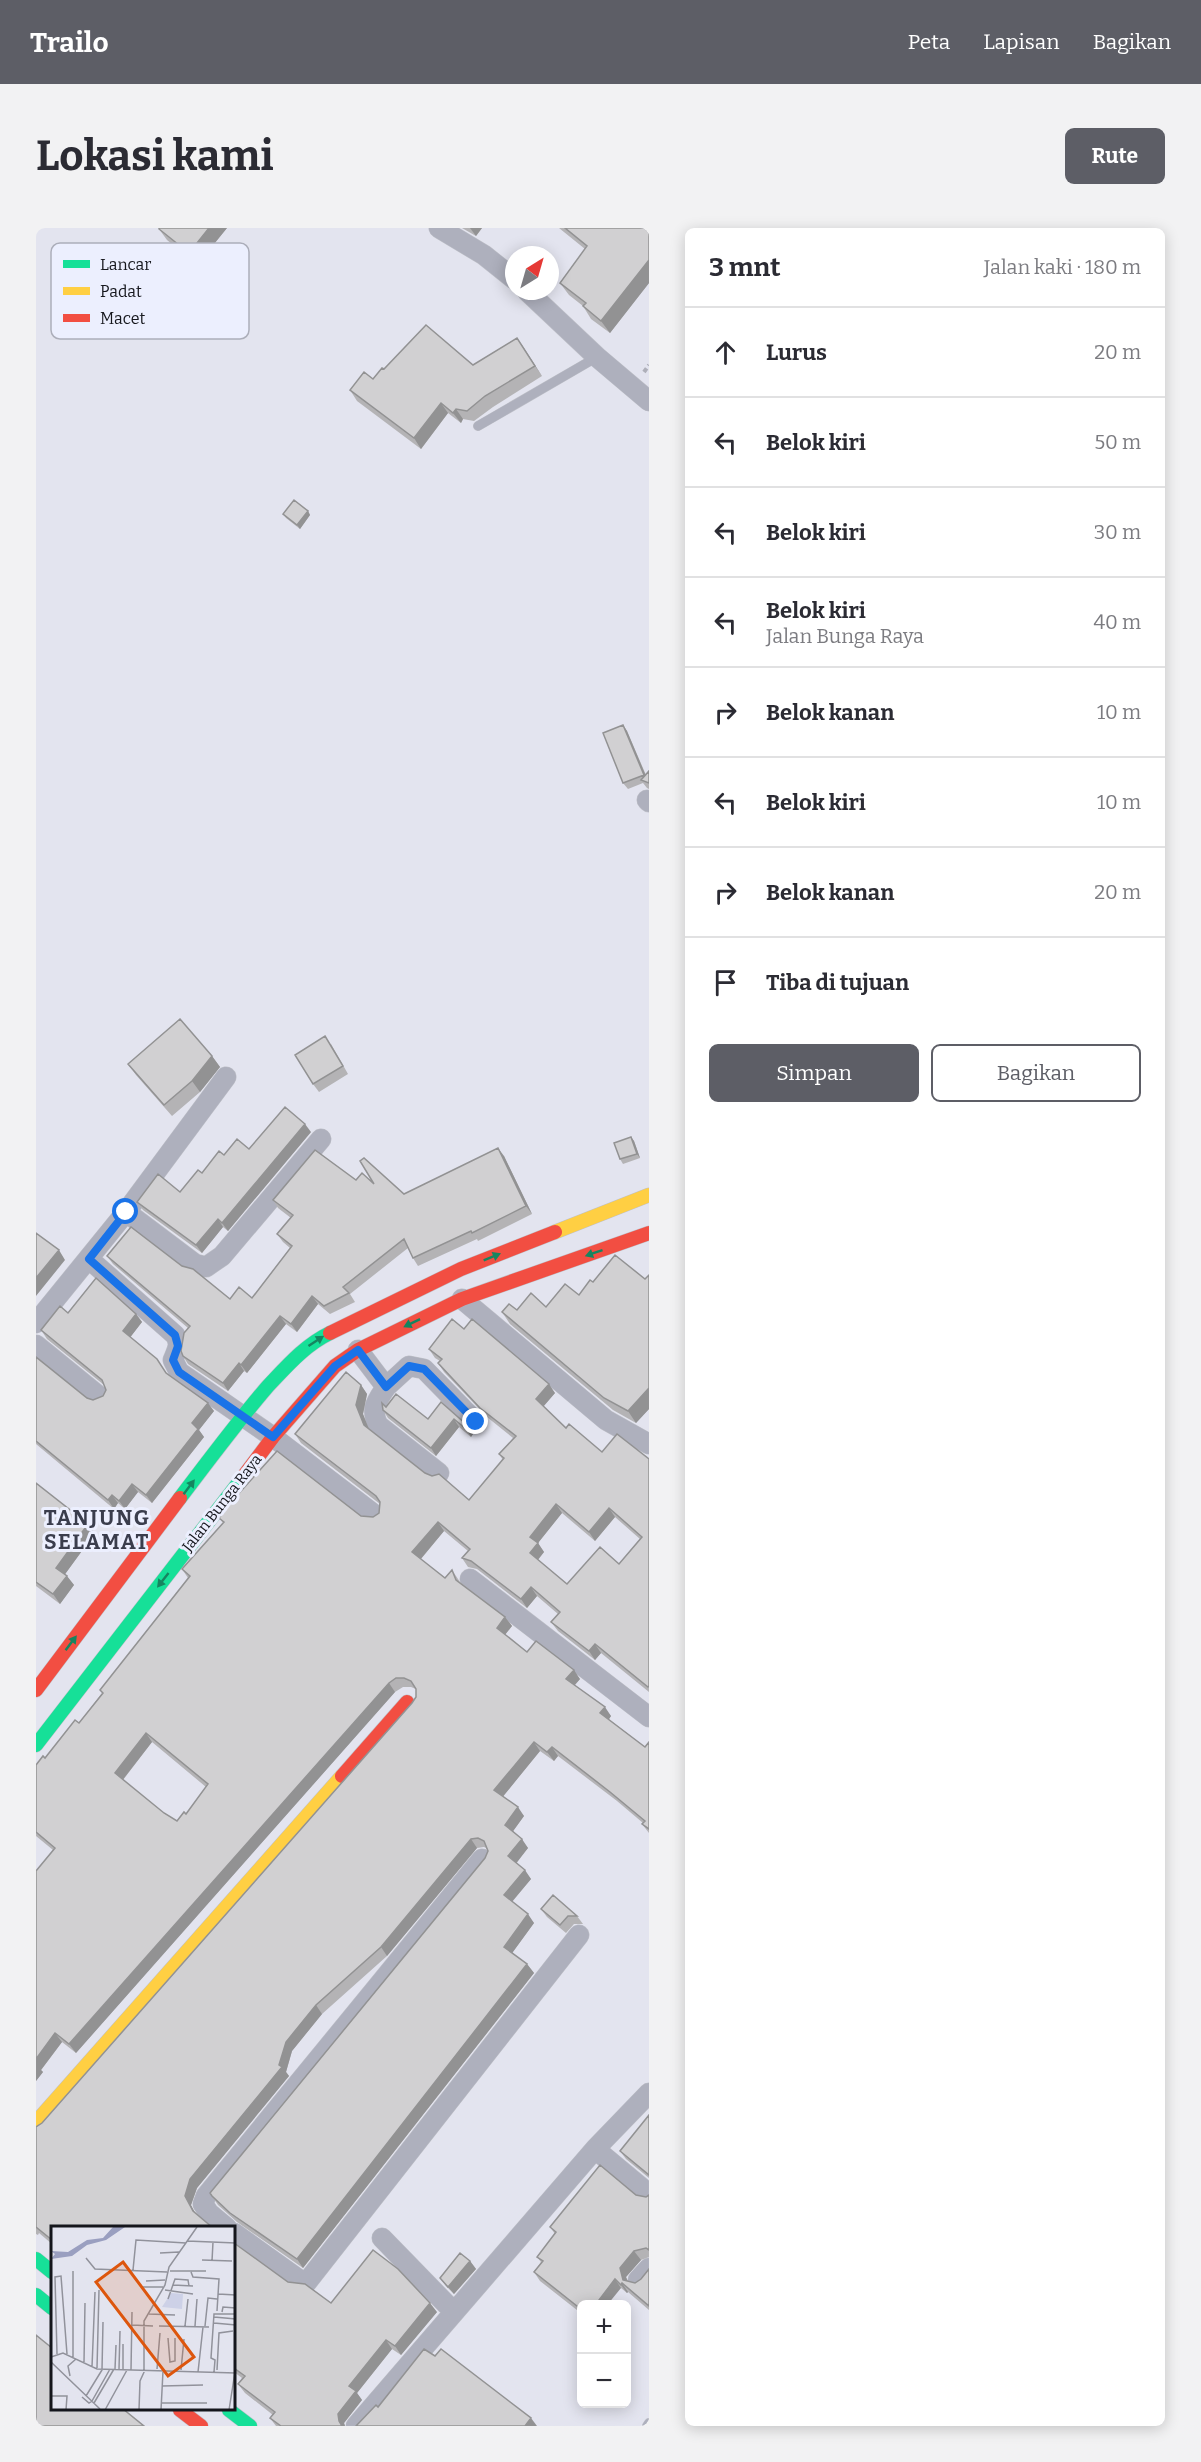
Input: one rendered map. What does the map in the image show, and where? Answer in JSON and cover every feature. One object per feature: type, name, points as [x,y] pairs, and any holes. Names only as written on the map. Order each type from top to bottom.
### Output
[{"type":"main road","points":[[36,1690],[241,1417],[292,1360],[315,1340],[461,1269],[649,1195]]},
{"type":"main road","name":"Jalan Bunga Raya","points":[[36,1745],[273,1437],[335,1366],[358,1350],[462,1299],[649,1233]]},
{"type":"main road","points":[[36,2122],[407,1702]]},
{"type":"main road","points":[[36,2259],[51,2271]]},
{"type":"main road","points":[[36,2295],[51,2307]]},
{"type":"main road","points":[[182,2411],[201,2426]]},
{"type":"main road","points":[[231,2411],[250,2426]]},
{"type":"street","points":[[439,228],[484,255],[505,272]]},
{"type":"street","points":[[537,300],[597,357],[649,400]]},
{"type":"street","points":[[36,1323],[126,1212],[226,1077]]},
{"type":"street","points":[[126,1212],[195,1264],[206,1267],[222,1256],[321,1139]]},
{"type":"street","points":[[89,1259],[175,1335],[178,1346],[173,1360],[179,1372],[273,1437],[375,1515]]},
{"type":"street","points":[[462,1299],[606,1420],[649,1444]]},
{"type":"street","points":[[36,1345],[100,1397]]},
{"type":"street","points":[[358,1350],[386,1387]]},
{"type":"street","points":[[439,1473],[378,1425],[373,1414],[374,1406],[386,1387],[409,1366],[417,1366],[424,1369],[476,1422]]},
{"type":"street","points":[[470,1579],[649,1717]]},
{"type":"street","points":[[224,2226],[208,2213],[203,2204],[206,2196],[482,1858]]},
{"type":"street","points":[[236,2234],[301,2281],[307,2282],[579,1935]]},
{"type":"street","points":[[356,2426],[595,2149],[649,2093]]},
{"type":"street","points":[[595,2149],[649,2194]]},
{"type":"street","points":[[382,2238],[453,2311]]},
{"type":"lane","points":[[478,426],[597,357]]},
{"type":"building","points":[[209,228],[197,243],[176,243],[159,229]]},
{"type":"building","points":[[565,228],[649,228],[649,260],[601,321],[583,306],[586,303],[560,283],[587,246]]},
{"type":"building","points":[[426,325],[473,365],[517,338],[535,366],[485,396],[467,411],[456,409],[453,413],[441,403],[414,438],[350,390],[364,372],[373,379]]},
{"type":"building","points":[[294,500],[308,511],[297,525],[283,514]]},
{"type":"building","points":[[623,725],[644,775],[623,783],[603,733]]},
{"type":"building","points":[[649,771],[649,783],[641,780]]},
{"type":"building","points":[[180,1019],[212,1056],[192,1081],[164,1105],[128,1064]]},
{"type":"building","points":[[325,1036],[343,1066],[313,1084],[295,1055]]},
{"type":"building","points":[[285,1107],[305,1124],[222,1223],[218,1219],[196,1245],[137,1202],[158,1174],[180,1192],[198,1170],[202,1173],[219,1151],[224,1155],[237,1139],[249,1149]]},
{"type":"building","points":[[631,1137],[637,1154],[620,1159],[614,1143]]},
{"type":"building","points":[[498,1148],[526,1206],[472,1233],[471,1231],[413,1258],[404,1239],[343,1287],[349,1293],[324,1306],[312,1296],[291,1324],[280,1316],[241,1365],[239,1363],[223,1383],[183,1356],[181,1351],[184,1333],[190,1326],[107,1256],[131,1227],[182,1266],[193,1269],[230,1299],[239,1287],[252,1298],[292,1246],[277,1234],[293,1215],[273,1200],[315,1150],[356,1180],[362,1173],[374,1184],[360,1161],[364,1158],[404,1194]]},
{"type":"building","points":[[36,1233],[59,1250],[36,1278]]},
{"type":"building","points":[[615,1255],[645,1279],[649,1275],[649,1391],[648,1389],[628,1411],[604,1398],[502,1312],[509,1304],[517,1310],[531,1293],[546,1307],[565,1284],[579,1295],[590,1280],[593,1282]]},
{"type":"building","points":[[96,1278],[136,1314],[123,1331],[157,1359],[166,1373],[208,1403],[192,1423],[198,1429],[146,1495],[132,1484],[119,1501],[112,1495],[108,1500],[36,1441],[36,1357],[87,1398],[93,1400],[103,1396],[106,1390],[102,1380],[41,1330],[60,1306],[68,1313]]},
{"type":"building","points":[[452,1319],[464,1329],[472,1319],[549,1384],[536,1399],[566,1428],[569,1424],[602,1452],[617,1434],[649,1459],[648,1687],[595,1644],[589,1651],[551,1622],[560,1612],[531,1587],[521,1599],[471,1561],[462,1558],[470,1549],[438,1522],[412,1552],[445,1578],[452,1570],[456,1580],[505,1617],[497,1628],[527,1652],[536,1641],[574,1670],[566,1679],[605,1707],[600,1713],[645,1747],[649,1742],[649,1829],[642,1824],[645,1821],[552,1747],[547,1752],[534,1742],[494,1790],[518,1807],[505,1825],[522,1839],[508,1856],[525,1870],[504,1895],[528,1914],[504,1947],[527,1964],[297,2259],[230,2213],[210,2193],[485,1858],[488,1851],[484,1841],[478,1838],[471,1839],[381,1947],[316,2005],[286,2042],[279,2065],[282,2067],[190,2179],[185,2196],[193,2211],[211,2226],[51,2226],[51,2239],[36,2227],[36,2127],[42,2123],[412,1703],[416,1697],[416,1689],[411,1681],[404,1678],[396,1678],[389,1683],[69,2044],[55,2033],[36,2059],[36,1871],[55,1848],[36,1832],[36,1765],[43,1756],[45,1758],[75,1720],[79,1723],[103,1693],[100,1690],[190,1576],[182,1569],[224,1522],[219,1518],[233,1500],[277,1451],[361,1516],[373,1517],[379,1513],[380,1502],[376,1496],[295,1434],[346,1372],[361,1385],[356,1405],[364,1425],[425,1473],[432,1476],[439,1474],[469,1500],[504,1458],[499,1454],[516,1436],[480,1408],[438,1363],[442,1359],[429,1349]],"holes":[[[556,1504],[589,1532],[609,1508],[642,1537],[619,1564],[600,1547],[567,1584],[530,1553],[538,1543],[530,1537]],[[146,1733],[208,1784],[186,1814],[184,1812],[177,1821],[115,1773]]]},
{"type":"building","points":[[396,1394],[428,1419],[441,1402],[468,1426],[466,1429],[454,1419],[431,1448],[383,1410],[382,1403],[386,1407]]},
{"type":"building","points":[[36,1483],[88,1524],[56,1568],[67,1576],[53,1594],[36,1582]]},
{"type":"building","points":[[553,1895],[577,1916],[568,1916],[560,1925],[541,1909]]},
{"type":"building","points":[[649,2115],[649,2175],[620,2151]]},
{"type":"building","points":[[600,2165],[636,2195],[646,2197],[649,2195],[649,2250],[646,2248],[634,2251],[620,2268],[623,2280],[635,2283],[649,2269],[649,2306],[615,2279],[599,2300],[577,2300],[577,2306],[534,2272],[543,2261],[537,2257],[556,2232],[550,2227]]},
{"type":"building","points":[[236,2244],[288,2282],[305,2284],[331,2303],[373,2250],[398,2269],[430,2303],[395,2346],[386,2340],[349,2386],[356,2391],[338,2414],[342,2426],[281,2426],[270,2418],[275,2412],[238,2384],[245,2376],[236,2369]]},
{"type":"building","points":[[460,2253],[470,2261],[448,2287],[440,2278]]},
{"type":"building","points":[[36,2335],[51,2347],[51,2411],[125,2411],[144,2426],[36,2426]]},
{"type":"building","points":[[424,2349],[435,2356],[441,2349],[531,2418],[525,2426],[356,2426],[376,2405],[378,2407]]},
{"type":"traffic: fast","points":[[180,1498],[268,1386],[304,1350],[330,1333]]},
{"type":"traffic: fast","points":[[36,1745],[243,1477]]},
{"type":"traffic: fast","points":[[36,2259],[51,2271]]},
{"type":"traffic: fast","points":[[36,2295],[51,2307]]},
{"type":"traffic: fast","points":[[230,2411],[250,2426]]},
{"type":"traffic: slow","points":[[555,1232],[649,1195]]},
{"type":"traffic: slow","points":[[36,2122],[342,1776]]},
{"type":"traffic: jam","points":[[330,1333],[461,1269],[555,1232]]},
{"type":"traffic: jam","points":[[243,1477],[273,1437],[335,1366],[358,1350],[462,1299],[649,1233]]},
{"type":"traffic: jam","points":[[36,1690],[180,1498]]},
{"type":"traffic: jam","points":[[342,1776],[407,1702]]},
{"type":"traffic: jam","points":[[181,2411],[201,2426]]},
{"type":"district","name":"TANJUNG SELAMAT","points":[[97,1530]]},
{"type":"route","points":[[126,1212],[89,1259],[175,1335],[178,1346],[173,1360],[179,1372],[273,1437],[335,1366],[358,1350],[386,1387],[409,1366],[424,1369],[476,1422]]}]
